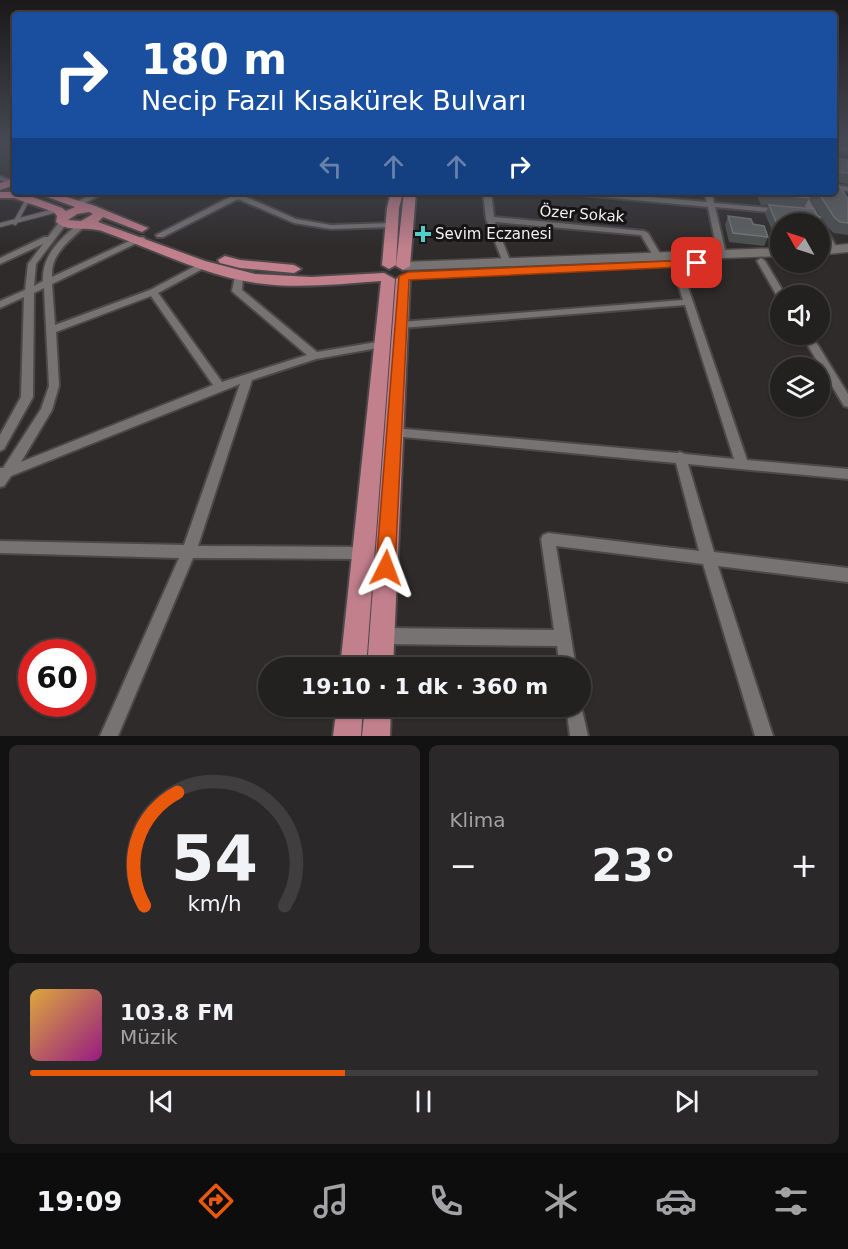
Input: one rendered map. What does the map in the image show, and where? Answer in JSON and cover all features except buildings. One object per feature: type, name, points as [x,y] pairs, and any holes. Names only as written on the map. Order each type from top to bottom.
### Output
[{"type":"main road","points":[[20,195],[62,216],[71,226],[85,224],[98,217],[88,208]]},
{"type":"main road","points":[[49,195],[211,256],[240,264],[396,272],[770,261]]},
{"type":"main road","points":[[381,657],[401,325],[392,225],[397,195]]},
{"type":"main road","points":[[355,657],[383,344],[409,195]]},
{"type":"main road","points":[[62,216],[88,208]]},
{"type":"main road","points":[[85,224],[141,239],[204,265],[239,276],[264,279],[310,280],[507,263],[770,252]]},
{"type":"main road","points":[[830,250],[848,248]]},
{"type":"main road","points":[[830,259],[848,258]]},
{"type":"main road","points":[[347,736],[349,717]]},
{"type":"main road","points":[[376,736],[377,717]]},
{"type":"street","points":[[88,208],[99,195]]},
{"type":"street","points":[[160,235],[244,195]]},
{"type":"street","points":[[487,195],[490,219],[507,263]]},
{"type":"street","points":[[607,195],[791,212]]},
{"type":"street","points":[[709,195],[722,254]]},
{"type":"street","points":[[803,195],[813,213]]},
{"type":"street","points":[[238,196],[294,221],[331,227],[392,225]]},
{"type":"street","points":[[0,446],[27,397],[29,292],[32,264],[62,216]]},
{"type":"street","name":"Özer Sokak","points":[[490,219],[644,233],[658,257]]},
{"type":"street","points":[[2,476],[46,410],[54,386],[48,284],[49,260],[55,250],[85,224]]},
{"type":"street","points":[[1,259],[50,237]]},
{"type":"street","points":[[0,305],[141,239]]},
{"type":"street","points":[[830,243],[834,250]]},
{"type":"street","points":[[761,261],[775,285]]},
{"type":"street","points":[[676,264],[742,463]]},
{"type":"street","points":[[51,330],[153,292],[204,265]]},
{"type":"street","points":[[239,276],[237,291],[315,356]]},
{"type":"street","points":[[153,292],[220,387]]},
{"type":"street","points":[[401,325],[689,302]]},
{"type":"street","points":[[2,476],[220,387],[315,356],[383,344]]},
{"type":"street","points":[[813,345],[848,403]]},
{"type":"street","points":[[109,736],[189,552],[247,379]]},
{"type":"street","points":[[393,432],[848,474]]},
{"type":"street","points":[[680,458],[764,736]]},
{"type":"street","points":[[566,657],[548,539],[709,560],[848,574]]},
{"type":"street","points":[[0,547],[189,552],[364,553]]},
{"type":"street","points":[[382,636],[563,638]]},
{"type":"street","points":[[576,717],[579,736]]},
{"type":"lane","points":[[10,190],[15,223]]},
{"type":"lane","points":[[0,225],[62,216]]},
{"type":"place","name":"Sevim Eczanesi","points":[[423,234]]},
{"type":"route","points":[[386,568],[403,279],[408,276],[697,263]]}]
